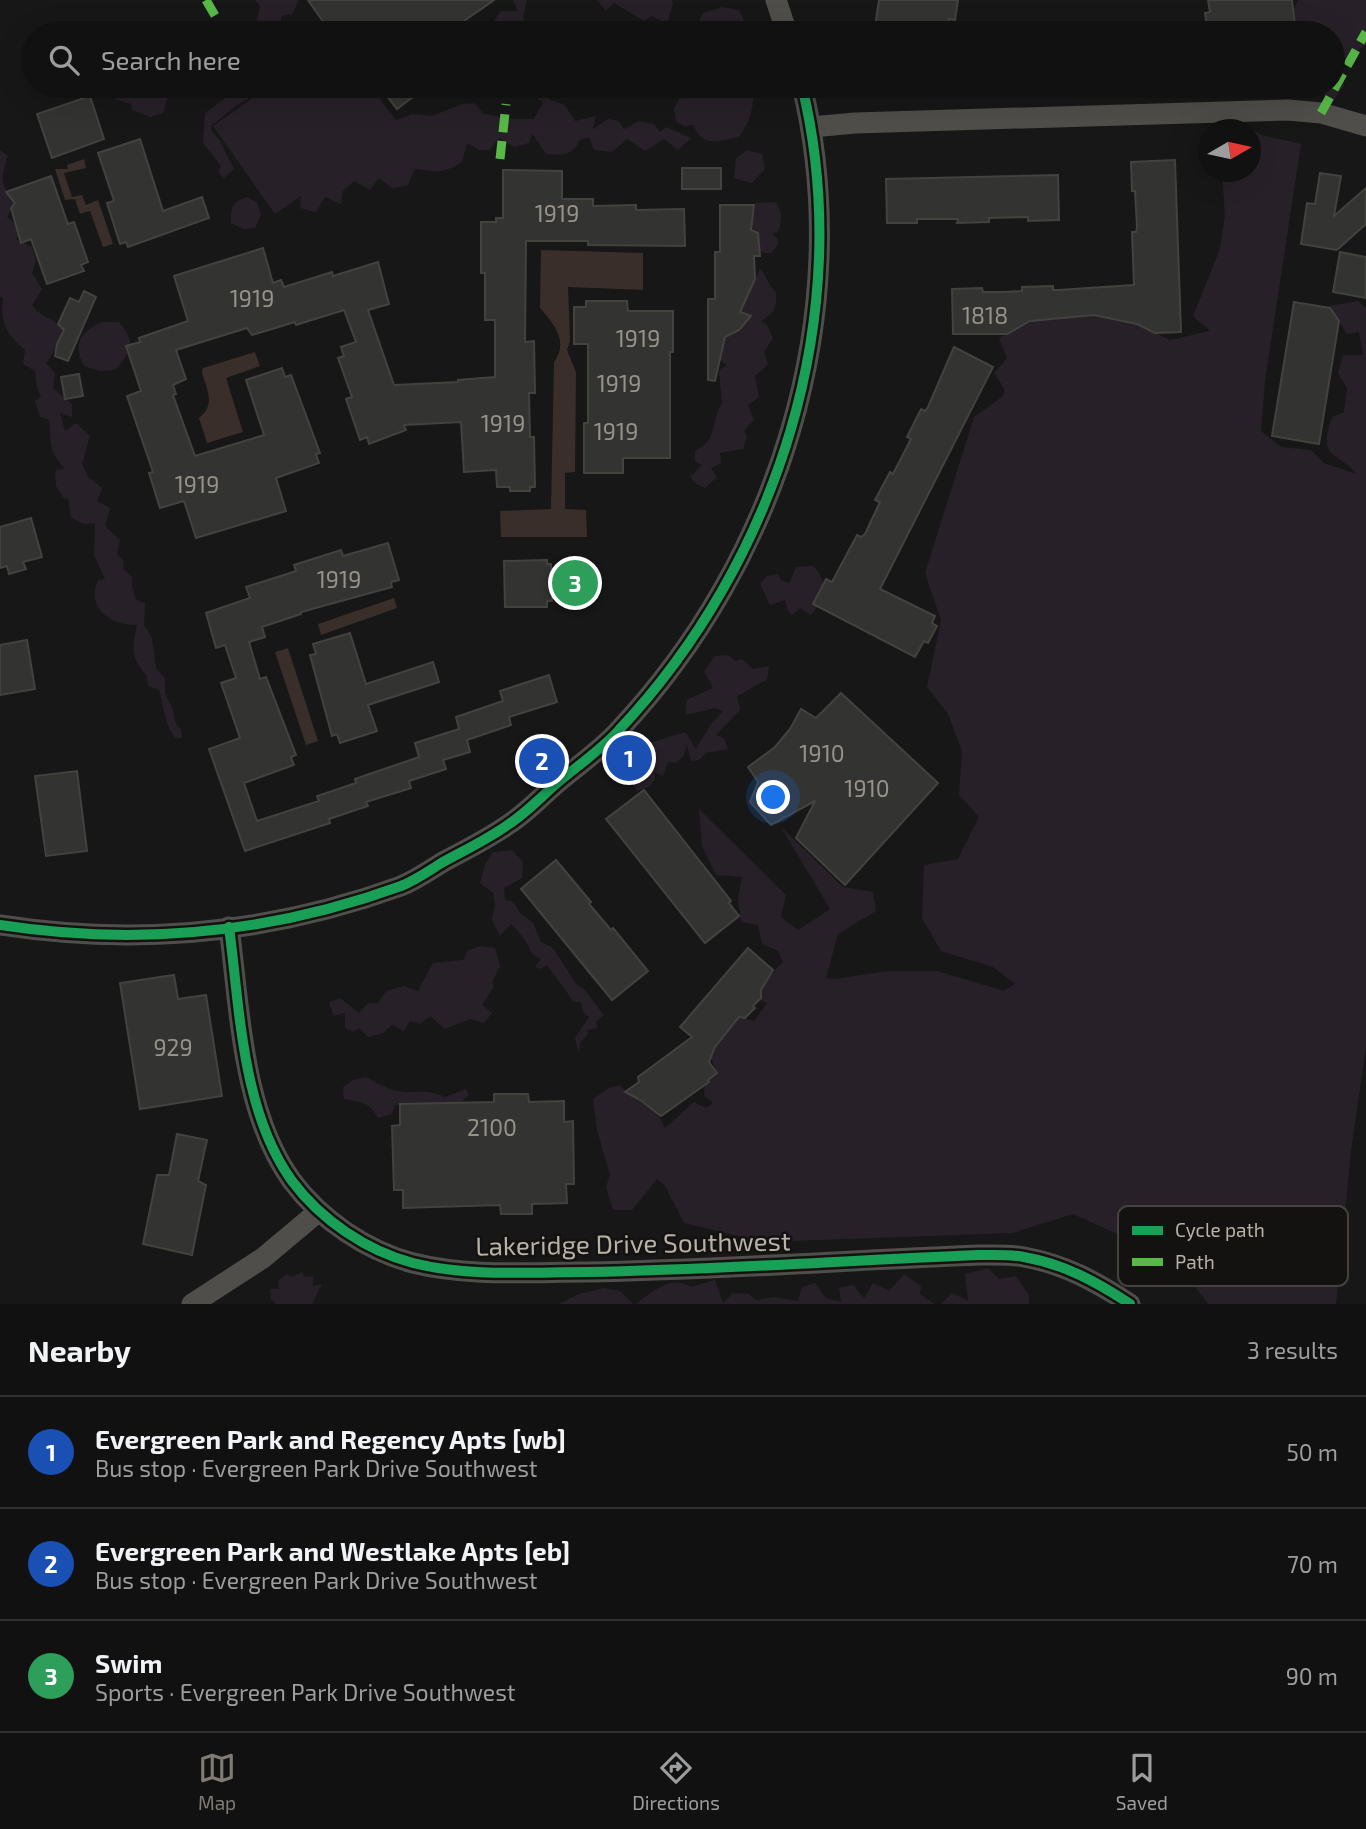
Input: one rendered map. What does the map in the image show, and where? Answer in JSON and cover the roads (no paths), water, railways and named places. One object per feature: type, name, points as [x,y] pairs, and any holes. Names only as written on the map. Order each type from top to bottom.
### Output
[{"type":"street","points":[[776,0],[783,21]]},
{"type":"street","points":[[0,925],[89,935],[139,936],[292,918],[404,885],[509,824],[618,732],[685,649],[725,587],[761,515],[784,455],[802,392],[815,313],[819,240],[817,178],[812,127],[805,98]]},
{"type":"street","points":[[812,127],[855,123],[1288,110],[1321,113],[1366,126]]},
{"type":"street","name":"Lakeridge Drive Southwest","points":[[229,927],[251,1090],[279,1161],[293,1182],[319,1211],[354,1237],[383,1253],[414,1263],[462,1271],[624,1271],[967,1255],[1021,1256],[1064,1267],[1100,1284],[1130,1304]]},
{"type":"street","points":[[192,1304],[263,1258],[319,1211]]},
{"type":"place","name":"Swim","points":[[575,583]]},
{"type":"place","name":"Evergreen Park and Regency Apts [wb]","points":[[629,758]]},
{"type":"place","name":"Evergreen Park and Westlake Apts [eb]","points":[[542,761]]}]
